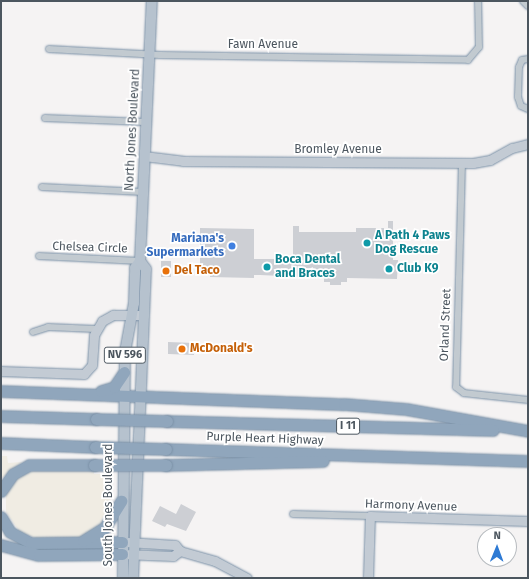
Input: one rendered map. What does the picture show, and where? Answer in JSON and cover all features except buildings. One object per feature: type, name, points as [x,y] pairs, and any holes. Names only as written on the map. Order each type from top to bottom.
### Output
[{"type":"highway","points":[[95,394],[114,387],[124,372]]},
{"type":"highway","points":[[1,391],[378,406],[528,431]]},
{"type":"highway","name":"Purple Heart Highway","points":[[1,416],[528,431]]},
{"type":"highway","name":"Purple Heart Highway","points":[[1,443],[528,461]]},
{"type":"highway","points":[[1,491],[13,474],[29,465],[166,465],[463,459]]},
{"type":"highway","points":[[77,543],[103,529],[121,501]]},
{"type":"highway","points":[[1,517],[10,532],[24,541],[77,543],[122,542]]},
{"type":"highway","points":[[1,545],[43,555],[128,554]]},
{"type":"main road","name":"North Jones Boulevard","points":[[122,433],[126,335],[132,315],[136,268],[140,261],[145,122],[152,1]]},
{"type":"main road","name":"North Jones Boulevard","points":[[140,261],[146,268],[141,433]]},
{"type":"main road","name":"South Jones Boulevard","points":[[122,433],[122,542],[128,554],[133,578]]},
{"type":"main road","name":"South Jones Boulevard","points":[[123,578],[128,554],[134,542],[141,433]]},
{"type":"street","name":"Fawn Avenue","points":[[49,49],[150,54],[468,60],[475,55],[479,47],[478,1]]},
{"type":"street","points":[[525,59],[518,97],[521,106],[528,109]]},
{"type":"street","points":[[45,118],[145,122]]},
{"type":"street","name":"Bromley Avenue","points":[[144,156],[183,161],[462,163],[485,162],[512,148],[528,144]]},
{"type":"street","name":"Orland Street","points":[[462,163],[455,383],[458,391],[528,400]]},
{"type":"street","points":[[42,187],[143,192]]},
{"type":"street","name":"Chelsea Circle","points":[[39,256],[140,261]]},
{"type":"street","points":[[1,371],[84,374],[92,365],[96,328],[108,316],[144,315]]},
{"type":"street","points":[[33,332],[48,327],[96,328]]},
{"type":"street","name":"Harmony Avenue","points":[[293,514],[528,521]]},
{"type":"street","points":[[368,578],[370,516]]},
{"type":"street","points":[[122,542],[175,545],[180,551],[215,561],[241,576]]},
{"type":"street","points":[[128,554],[173,556],[180,551]]},
{"type":"sand","points":[[2,456],[7,456],[8,463],[22,462],[1,479]]},
{"type":"sand","points":[[36,470],[94,471],[94,474],[112,474],[110,506],[102,519],[104,524],[83,537],[36,538],[20,532],[6,512],[6,493],[17,477]]},
{"type":"place","name":"A Path 4 Paws Dog Rescue","points":[[367,243]]},
{"type":"place","name":"Mariana's Supermarkets","points":[[232,246]]},
{"type":"place","name":"Boca Dental and Braces","points":[[267,267]]},
{"type":"place","name":"Club K9","points":[[389,269]]},
{"type":"place","name":"Del Taco","points":[[166,271]]},
{"type":"place","name":"McDonald's","points":[[182,349]]}]
